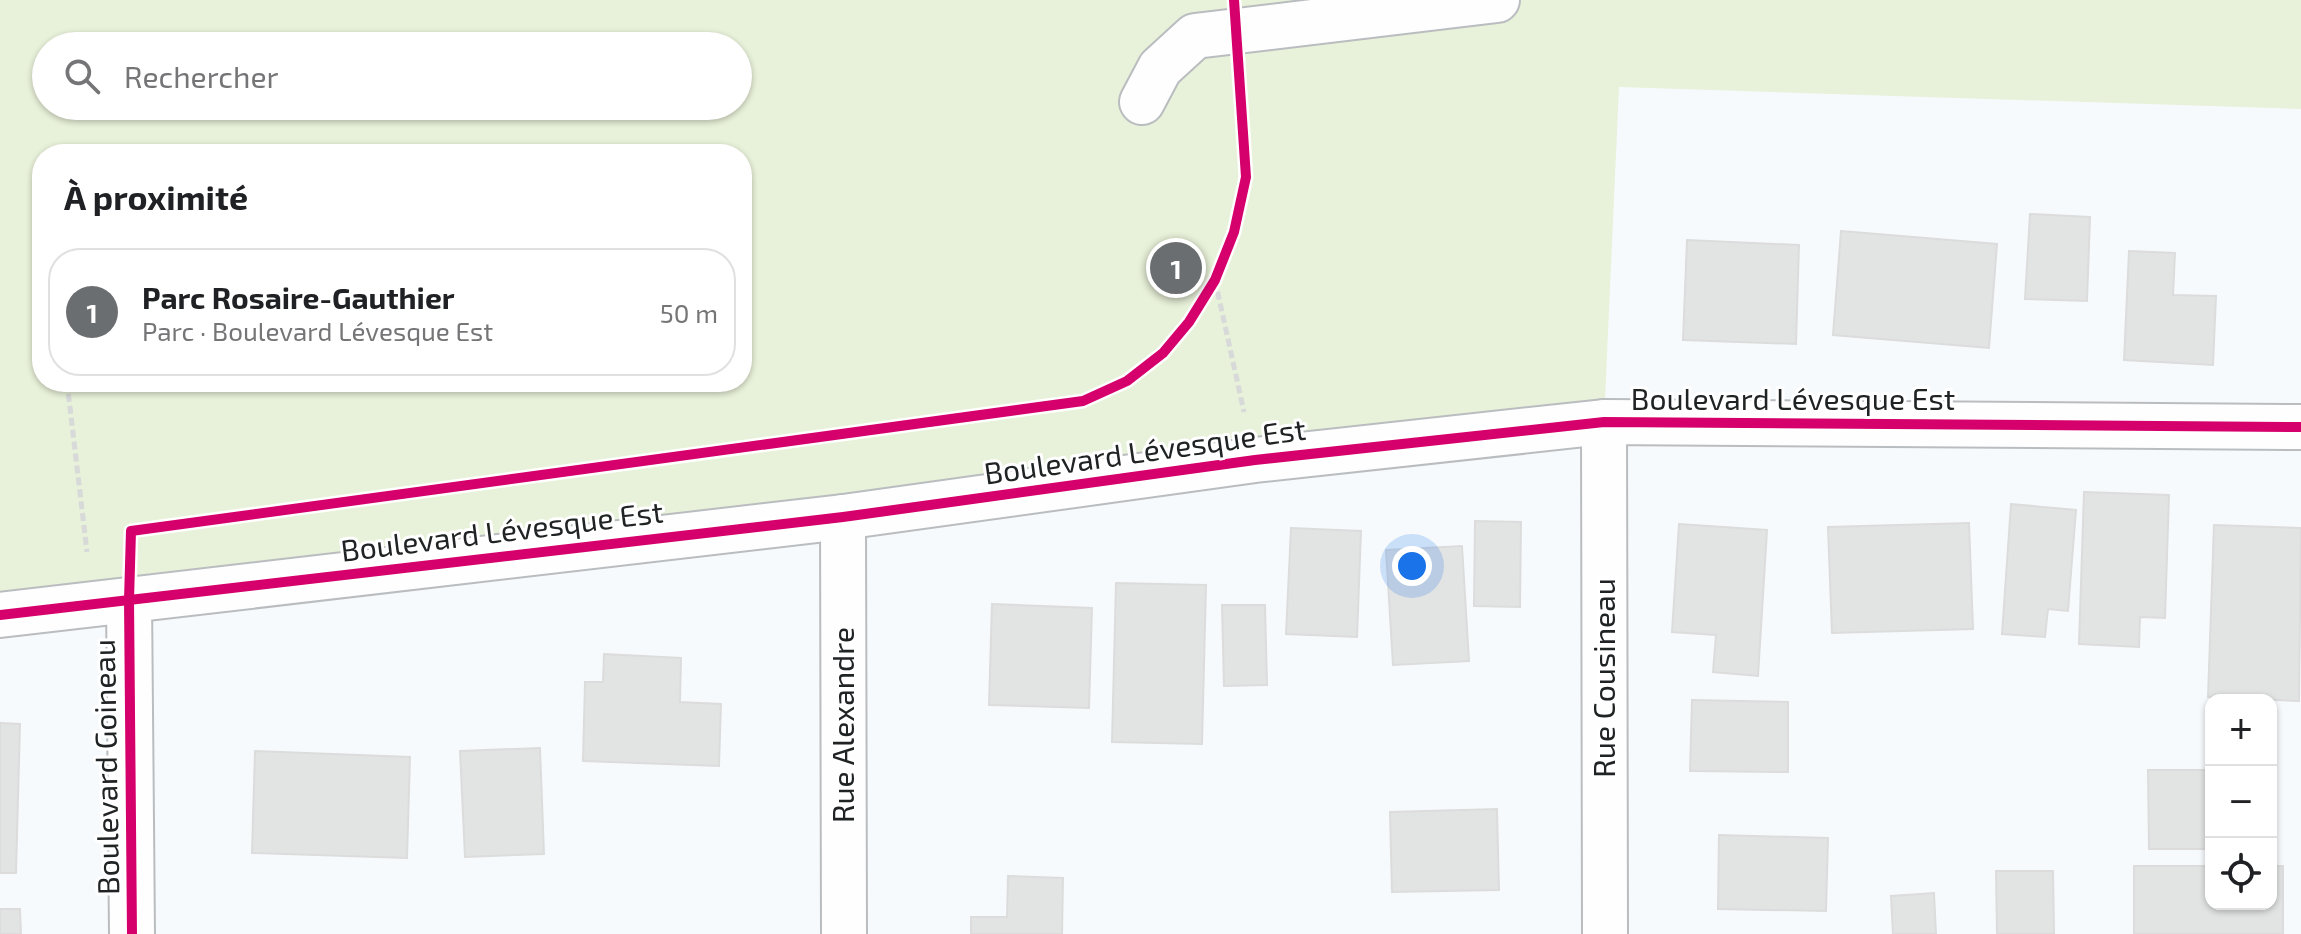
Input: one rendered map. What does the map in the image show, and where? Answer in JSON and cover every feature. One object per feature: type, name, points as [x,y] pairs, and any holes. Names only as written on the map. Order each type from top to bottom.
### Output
[{"type":"street","points":[[1142,102],[1160,68],[1195,36],[1497,0]]},
{"type":"street","name":"Boulevard Lévesque Est","points":[[0,615],[843,517],[1255,460],[1604,422],[2301,427]]},
{"type":"street","name":"Rue Cousineau","points":[[1604,422],[1605,934]]},
{"type":"street","name":"Rue Alexandre","points":[[843,517],[844,934]]},
{"type":"street","name":"Boulevard Goineau","points":[[111,602],[132,934]]},
{"type":"path","points":[[1208,291],[1220,268]]},
{"type":"path","points":[[1215,280],[1255,460]]},
{"type":"path","points":[[69,392],[111,602]]},
{"type":"green space","points":[[0,0],[2301,0],[2301,109],[1619,87],[1604,422],[0,615]]},
{"type":"building","points":[[2030,214],[2090,217],[2087,301],[2025,299]]},
{"type":"building","points":[[1841,231],[1997,244],[1989,348],[1833,335]]},
{"type":"building","points":[[1687,240],[1799,245],[1796,344],[1683,340]]},
{"type":"building","points":[[2129,251],[2175,253],[2173,295],[2216,296],[2213,365],[2124,360]]},
{"type":"building","points":[[2084,492],[2169,495],[2165,618],[2140,617],[2139,647],[2079,644]]},
{"type":"building","points":[[2011,504],[2076,510],[2068,611],[2048,609],[2045,637],[2002,634]]},
{"type":"building","points":[[1475,521],[1521,522],[1520,607],[1474,606]]},
{"type":"building","points":[[1969,523],[1973,629],[1832,633],[1828,527]]},
{"type":"building","points":[[1679,524],[1767,530],[1758,676],[1713,672],[1716,635],[1672,632]]},
{"type":"building","points":[[2214,525],[2301,528],[2299,701],[2277,700],[2277,694],[2208,694]]},
{"type":"building","points":[[1291,528],[1361,531],[1357,637],[1286,634]]},
{"type":"building","points":[[1462,546],[1469,661],[1393,665],[1386,550]]},
{"type":"building","points":[[1116,583],[1206,585],[1202,744],[1112,742]]},
{"type":"building","points":[[992,604],[1092,608],[1089,708],[989,705]]},
{"type":"building","points":[[1222,605],[1265,605],[1267,685],[1224,686]]},
{"type":"building","points":[[604,654],[681,658],[680,702],[721,704],[719,766],[583,761],[585,682],[603,682]]},
{"type":"building","points":[[1692,700],[1788,702],[1788,772],[1690,771]]},
{"type":"building","points":[[0,723],[20,724],[16,873],[0,873]]},
{"type":"building","points":[[540,748],[544,854],[465,857],[460,751]]},
{"type":"building","points":[[255,751],[410,757],[407,858],[252,853]]},
{"type":"building","points":[[2148,770],[2205,770],[2205,849],[2149,849]]},
{"type":"building","points":[[1497,809],[1499,890],[1392,892],[1390,812]]},
{"type":"building","points":[[1719,835],[1828,838],[1826,911],[1718,909]]},
{"type":"building","points":[[2134,866],[2205,866],[2205,910],[2277,910],[2277,866],[2283,866],[2283,934],[2134,934]]},
{"type":"building","points":[[1996,871],[2053,871],[2054,934],[1997,934]]},
{"type":"building","points":[[1008,876],[1063,878],[1062,934],[971,934],[971,917],[1007,917]]},
{"type":"building","points":[[1934,893],[1936,934],[1893,934],[1891,896]]},
{"type":"building","points":[[0,909],[20,909],[21,934],[0,934]]},
{"type":"cycle path","points":[[132,934],[131,531],[1083,401],[1127,381],[1163,353],[1189,322],[1215,280],[1234,232],[1246,177],[1234,0]]},
{"type":"cycle path","points":[[0,615],[843,517],[1255,460],[1604,422],[2301,427]]},
{"type":"place","name":"Parc Rosaire-Gauthier","points":[[1176,268]]}]
